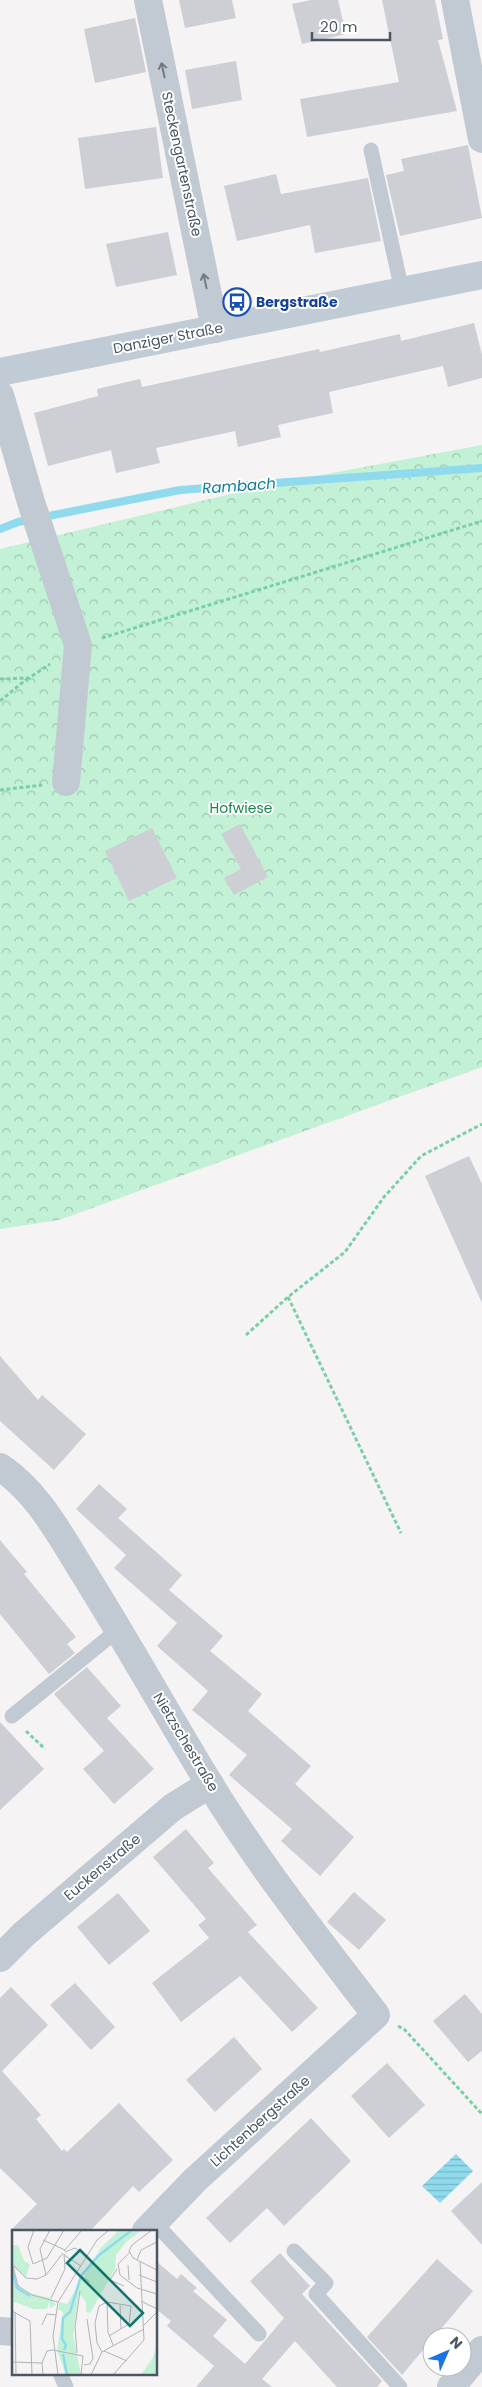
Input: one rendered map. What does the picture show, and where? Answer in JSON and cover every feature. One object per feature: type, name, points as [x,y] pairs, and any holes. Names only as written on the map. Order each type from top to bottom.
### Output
[{"type":"main road","name":"Danziger Straße","points":[[0,372],[482,275]]},
{"type":"street","name":"Steckengartenstraße","points":[[148,0],[215,329]]},
{"type":"street","points":[[455,0],[482,139]]},
{"type":"street","points":[[0,396],[31,502],[78,645],[66,782]]},
{"type":"street","name":"Nietzschestraße","points":[[4,1475],[44,1510],[119,1629],[210,1784],[265,1871],[376,2016]]},
{"type":"street","name":"Euckenstraße","points":[[0,1958],[24,1934],[173,1807],[210,1784]]},
{"type":"street","name":"Lichtenbergstraße","points":[[150,2227],[195,2180],[376,2016]]},
{"type":"street","points":[[451,2387],[482,2350]]},
{"type":"lane","points":[[371,150],[402,291]]},
{"type":"lane","points":[[12,1716],[119,1629]]},
{"type":"lane","points":[[158,2235],[259,2334]]},
{"type":"lane","points":[[294,2251],[326,2283],[316,2294],[400,2387]]},
{"type":"lane","points":[[60,2374],[66,2387]]},
{"type":"path","points":[[0,701],[29,678],[78,645],[250,594],[482,521]]},
{"type":"path","points":[[0,679],[29,678]]},
{"type":"path","points":[[0,790],[66,782]]},
{"type":"path","points":[[246,1335],[288,1297],[346,1252],[384,1197],[421,1156],[482,1124]]},
{"type":"path","points":[[288,1297],[401,1533]]},
{"type":"path","points":[[376,2016],[404,2029],[482,2114]]},
{"type":"green space","name":"Hofwiese","points":[[482,445],[482,1067],[59,1220],[0,1229],[0,549],[273,484]]},
{"type":"water","points":[[456,2154],[473,2171],[440,2203],[422,2186]]},
{"type":"building","points":[[179,0],[232,0],[236,18],[185,28]]},
{"type":"building","points":[[311,0],[338,0],[346,34],[302,44],[292,4]]},
{"type":"building","points":[[382,0],[435,0],[443,39],[438,40],[457,111],[307,137],[300,99],[399,82]]},
{"type":"building","points":[[135,18],[146,72],[95,83],[84,29]]},
{"type":"building","points":[[236,61],[242,100],[192,109],[185,70]]},
{"type":"building","points":[[156,127],[163,178],[85,189],[78,138]]},
{"type":"building","points":[[468,145],[482,218],[400,236],[386,175],[404,171],[401,159]]},
{"type":"building","points":[[276,174],[281,194],[368,178],[381,241],[315,253],[310,225],[237,241],[224,186]]},
{"type":"building","points":[[168,232],[177,275],[116,287],[106,244]]},
{"type":"building","points":[[474,323],[482,355],[482,378],[448,387],[443,366],[329,392],[333,413],[278,425],[281,437],[238,447],[235,431],[156,448],[160,463],[116,473],[111,450],[48,466],[34,413],[98,396],[97,389],[140,379],[142,387],[319,349],[320,352],[400,334],[401,341]]},
{"type":"building","points":[[240,824],[268,877],[234,895],[224,878],[241,869],[221,834]]},
{"type":"building","points":[[152,828],[177,878],[129,901],[105,851]]},
{"type":"building","points":[[469,1156],[482,1184],[482,1303],[425,1176]]},
{"type":"building","points":[[0,1356],[38,1400],[42,1395],[86,1434],[54,1470],[0,1421]]},
{"type":"building","points":[[99,1484],[127,1509],[118,1518],[182,1575],[169,1590],[223,1636],[210,1651],[262,1694],[248,1711],[311,1766],[295,1784],[354,1837],[320,1876],[281,1841],[292,1829],[229,1775],[247,1755],[192,1710],[208,1691],[157,1646],[177,1623],[114,1568],[126,1555],[76,1509]]},
{"type":"building","points":[[0,1540],[27,1572],[24,1574],[76,1637],[67,1644],[75,1653],[49,1674],[0,1614]]},
{"type":"building","points":[[87,1667],[121,1706],[107,1718],[154,1769],[114,1804],[83,1769],[104,1751],[54,1694]]},
{"type":"building","points":[[0,1722],[44,1769],[0,1810]]},
{"type":"building","points":[[186,1829],[214,1863],[208,1868],[257,1925],[248,1932],[318,2008],[292,2032],[240,1976],[181,2022],[152,1983],[209,1938],[198,1925],[206,1919],[153,1857]]},
{"type":"building","points":[[354,1892],[386,1920],[359,1950],[327,1922]]},
{"type":"building","points":[[118,1893],[150,1931],[109,1965],[77,1927]]},
{"type":"building","points":[[75,1983],[115,2027],[91,2050],[50,2005]]},
{"type":"building","points":[[11,1987],[48,2025],[2,2071],[41,2115],[36,2119],[62,2151],[64,2149],[67,2152],[119,2103],[173,2160],[139,2192],[133,2186],[91,2230],[10,2231],[37,2204],[0,2168],[0,1998]]},
{"type":"building","points":[[465,1994],[482,2014],[482,2051],[468,2062],[433,2021]]},
{"type":"building","points":[[234,2037],[262,2069],[215,2112],[186,2080]]},
{"type":"building","points":[[387,2063],[425,2105],[389,2138],[351,2096]]},
{"type":"building","points":[[311,2118],[351,2161],[284,2226],[267,2208],[230,2243],[206,2218]]},
{"type":"building","points":[[482,2182],[482,2245],[451,2211]]},
{"type":"building","points":[[280,2253],[310,2286],[302,2294],[382,2381],[377,2387],[337,2387],[295,2341],[262,2379],[272,2387],[196,2387],[214,2366],[167,2326],[171,2321],[158,2311],[158,2263],[177,2279],[181,2274],[197,2288],[193,2291],[227,2320],[213,2336],[245,2364],[284,2318],[250,2281]]},
{"type":"building","points":[[437,2259],[473,2291],[443,2327],[422,2327],[422,2351],[402,2375],[367,2337]]},
{"type":"waterway","name":"Rambach","points":[[0,529],[18,522],[180,490],[482,468]]},
{"type":"place","name":"Bergstraße","points":[[237,302]]}]
